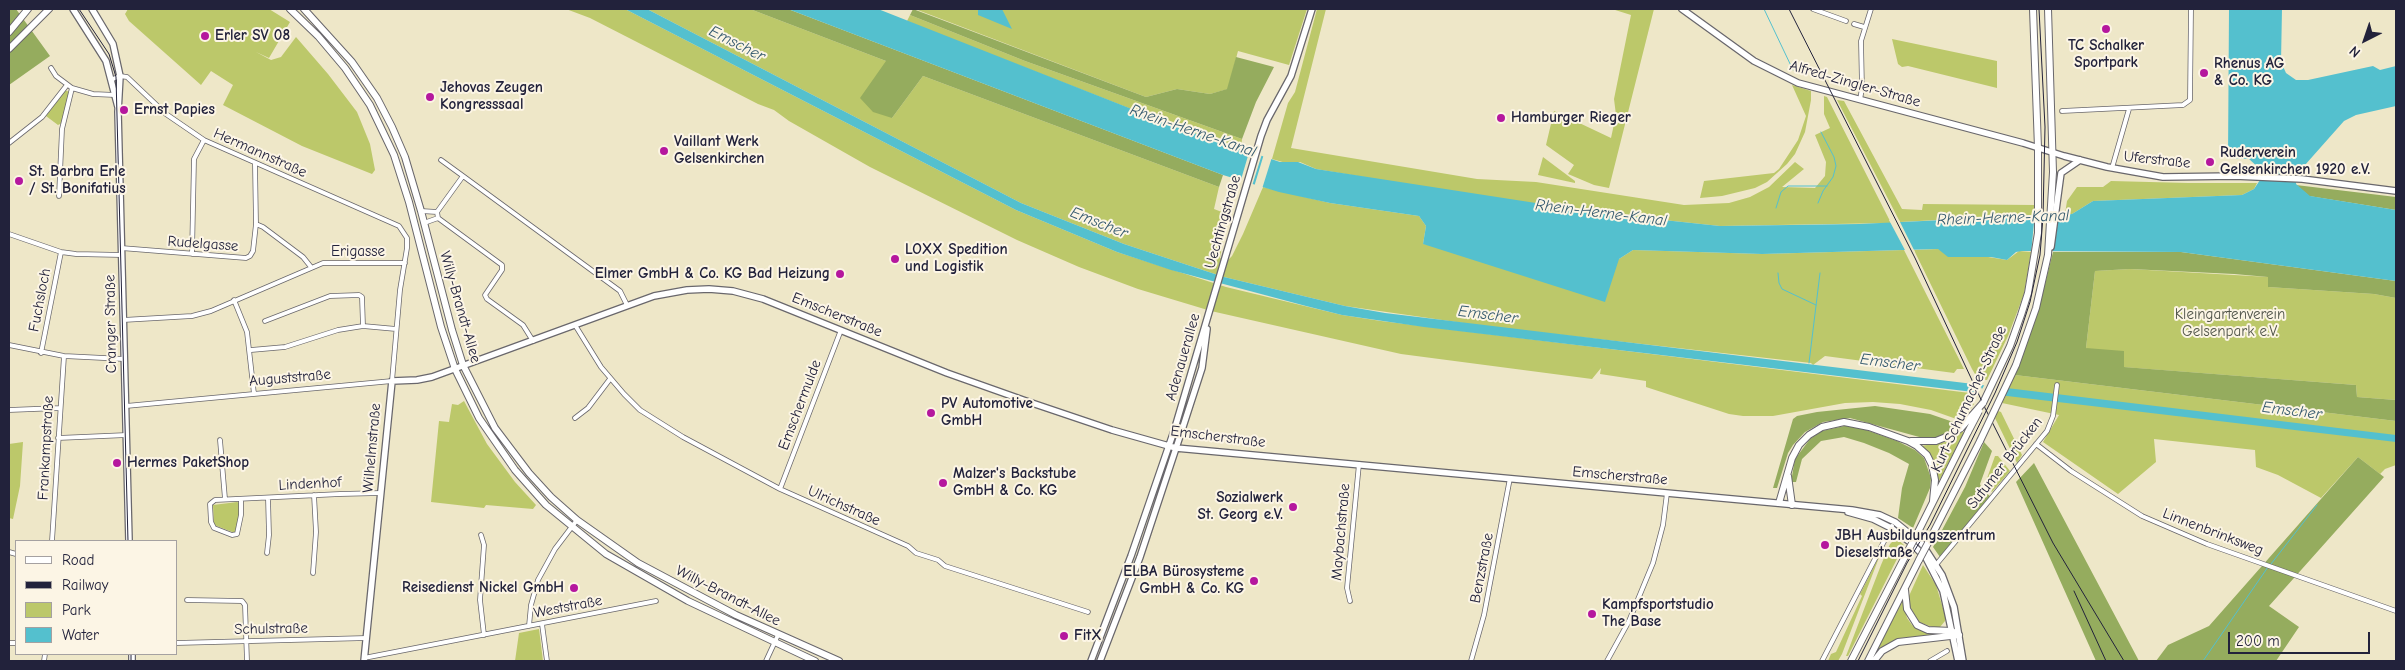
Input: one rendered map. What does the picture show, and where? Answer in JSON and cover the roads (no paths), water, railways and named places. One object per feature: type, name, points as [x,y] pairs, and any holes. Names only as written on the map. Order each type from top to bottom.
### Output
[{"type":"main road","points":[[9,32],[28,9]]},
{"type":"main road","points":[[9,49],[47,10],[54,9]]},
{"type":"main road","name":"Willy-Brandt-Allee","points":[[290,9],[299,16],[345,68],[370,105],[394,155],[409,202],[433,300],[455,369],[479,418],[498,449],[530,488],[571,527],[606,554],[654,583],[774,643],[815,661]]},
{"type":"main road","name":"Willy-Brandt-Allee","points":[[305,9],[352,62],[377,98],[392,126],[405,157],[463,366],[495,428],[511,450],[551,497],[604,540],[668,580],[778,635],[839,661]]},
{"type":"main road","name":"Kurt-Schumacher-Straße","points":[[1851,661],[1983,403],[2002,363],[2026,300],[2035,255],[2039,210],[2033,9]]},
{"type":"main road","name":"Kurt-Schumacher-Straße","points":[[1868,661],[1980,441],[2016,365],[2036,308],[2048,255],[2055,209],[2048,9]]},
{"type":"main road","points":[[1779,503],[1788,472],[1799,445],[1815,431],[1829,424],[1844,422],[1860,424],[1908,440],[1936,441],[1951,435],[1961,428],[1983,403]]},
{"type":"main road","points":[[1908,440],[1927,455],[1932,465],[1935,480],[1933,501]]},
{"type":"main road","points":[[1788,472],[1792,504]]},
{"type":"main road","points":[[1905,588],[1906,609],[1916,624],[1934,632],[1955,634]]},
{"type":"main road","points":[[1874,661],[1882,651],[1898,642],[1955,634]]},
{"type":"street","name":"Cranger Straße","points":[[72,9],[101,52],[117,95],[129,540]]},
{"type":"street","name":"Cranger Straße","points":[[92,9],[113,44],[120,76],[117,95]]},
{"type":"street","name":"Willy-Brandt-Allee","points":[[299,16],[305,9]]},
{"type":"street","name":"Uechtingstraße","points":[[1212,302],[1257,147],[1267,120],[1291,76],[1312,9]]},
{"type":"street","name":"Alfred-Zingler-Straße","points":[[1682,9],[1742,53],[1774,72],[1810,87],[2038,148]]},
{"type":"street","points":[[1813,9],[1846,21]]},
{"type":"street","points":[[1860,101],[1862,88],[1860,56],[1864,27],[1870,9]]},
{"type":"street","points":[[2062,111],[2183,105],[2190,100],[2191,9]]},
{"type":"street","points":[[1854,24],[1864,27]]},
{"type":"street","points":[[51,68],[56,76],[72,88],[93,94],[117,95]]},
{"type":"street","points":[[112,79],[120,76]]},
{"type":"street","name":"Hermannstraße","points":[[120,76],[127,77],[166,114],[204,140],[399,226],[407,238]]},
{"type":"street","points":[[9,143],[42,117],[67,85]]},
{"type":"street","points":[[59,196],[62,129],[72,88]]},
{"type":"street","points":[[2112,168],[2129,109]]},
{"type":"street","points":[[192,254],[194,159],[204,140]]},
{"type":"street","name":"Uferstraße","points":[[2038,148],[2112,168],[2163,177],[2302,179],[2396,191]]},
{"type":"street","points":[[441,160],[620,291],[627,305]]},
{"type":"street","points":[[2055,209],[2061,172],[2080,160]]},
{"type":"street","name":"Rudelgasse","points":[[121,248],[246,258],[250,256],[253,251],[256,224],[255,164]]},
{"type":"street","points":[[463,176],[437,212],[438,218],[502,266],[502,270],[485,295],[487,299],[522,325],[533,341]]},
{"type":"street","points":[[421,212],[437,212]]},
{"type":"street","points":[[424,223],[438,218]]},
{"type":"street","points":[[256,224],[263,227],[303,257],[311,267]]},
{"type":"street","points":[[9,234],[61,252],[122,255]]},
{"type":"street","name":"Wilhelmstraße","points":[[364,660],[396,329],[407,238]]},
{"type":"street","name":"Fuchsloch","points":[[41,353],[61,252]]},
{"type":"street","name":"Erigasse","points":[[123,320],[192,316],[211,311],[323,263],[405,264]]},
{"type":"street","name":"Emscherstraße","points":[[455,369],[654,296],[687,290],[733,291],[763,299],[1026,402],[1112,430],[1176,448],[1792,504],[1874,514],[1922,544],[1951,596],[1955,634]]},
{"type":"street","points":[[266,321],[330,296],[359,295],[362,297],[363,326]]},
{"type":"street","points":[[234,300],[247,332],[251,350],[254,394]]},
{"type":"street","name":"Adenauerallee","points":[[1091,661],[1131,556],[1168,446],[1212,302]]},
{"type":"street","name":"Adenauerallee","points":[[1100,661],[1137,565],[1202,368],[1212,302]]},
{"type":"street","name":"Ulrichstraße","points":[[575,325],[610,379],[640,410],[658,423],[780,489],[908,546],[916,554],[938,560],[945,566],[1088,612]]},
{"type":"street","points":[[251,350],[284,347],[338,330],[363,326],[396,329]]},
{"type":"street","name":"Emschermulde","points":[[780,489],[840,330]]},
{"type":"street","points":[[9,345],[41,353],[64,356],[124,359]]},
{"type":"street","name":"Frankampstraße","points":[[52,540],[59,408],[64,356]]},
{"type":"street","name":"Auguststraße","points":[[126,406],[417,380],[455,369]]},
{"type":"street","points":[[575,418],[588,408],[610,379]]},
{"type":"street","name":"Sutumer Brücken","points":[[1934,566],[2049,428],[2054,410],[2057,385]]},
{"type":"street","points":[[9,410],[59,408]]},
{"type":"street","points":[[58,438],[127,434]]},
{"type":"street","points":[[220,440],[225,499],[215,500],[210,504],[211,522],[214,528],[232,535],[237,534],[241,499]]},
{"type":"street","name":"Linnenbrinksweg","points":[[2036,444],[2071,471],[2142,516],[2208,544],[2396,611]]},
{"type":"street","name":"Maybachstraße","points":[[1350,601],[1347,588],[1359,464]]},
{"type":"street","name":"Benzstraße","points":[[1471,661],[1484,616],[1510,478]]},
{"type":"street","name":"Lindenhof","points":[[225,499],[381,493]]},
{"type":"street","points":[[1607,661],[1633,612],[1653,563],[1663,524],[1667,493]]},
{"type":"street","points":[[313,573],[316,532],[314,495]]},
{"type":"street","points":[[267,553],[269,535],[268,498]]},
{"type":"street","points":[[529,626],[531,605],[538,580],[555,549],[577,520]]},
{"type":"street","points":[[1822,661],[1893,525]]},
{"type":"street","points":[[481,535],[484,545],[480,600],[484,634]]},
{"type":"street","points":[[187,600],[242,602],[245,605],[247,661]]},
{"type":"street","name":"Weststraße","points":[[364,660],[484,634],[656,601]]},
{"type":"street","points":[[542,624],[547,661]]},
{"type":"street","points":[[1955,634],[1958,661]]},
{"type":"street","points":[[1955,634],[1963,661]]},
{"type":"street","points":[[766,661],[778,635]]},
{"type":"street","name":"Schulstraße","points":[[178,643],[367,638]]},
{"type":"street","points":[[1930,661],[1947,651]]},
{"type":"water","points":[[625,9],[647,9],[1021,203],[1124,244],[1224,277],[1345,306],[1385,313],[2396,435],[2396,442],[1424,327],[1342,315],[1171,270],[1117,252],[1016,210]]},
{"type":"water","name":"Rhein-Herne-Kanal","points":[[788,9],[878,9],[1185,130],[1280,162],[1298,162],[1316,169],[1607,214],[1720,226],[1859,224],[2072,214],[2093,201],[2242,195],[2254,189],[2260,180],[2260,169],[2249,159],[2228,158],[2229,9],[2282,9],[2281,62],[2286,73],[2296,80],[2308,80],[2373,66],[2380,70],[2396,66],[2396,106],[2356,115],[2344,121],[2297,174],[2296,184],[2310,196],[2396,210],[2396,281],[2181,252],[2022,251],[2016,252],[2007,260],[1991,257],[1948,257],[1938,249],[1762,254],[1633,250],[1619,259],[1605,302],[1423,244],[1426,226],[1419,216],[1330,203],[1279,192],[1223,175]]},
{"type":"water","points":[[978,9],[1002,9],[1012,29],[978,15]]},
{"type":"waterway","points":[[1764,9],[1793,70]]},
{"type":"waterway","points":[[1818,203],[1823,191],[1833,177],[1836,166],[1834,157],[1821,132]]},
{"type":"waterway","points":[[1776,208],[1781,192],[1788,186],[1827,186]]},
{"type":"waterway","points":[[1778,273],[1782,289],[1816,305]]},
{"type":"waterway","points":[[1809,363],[1820,273]]},
{"type":"waterway","points":[[2271,564],[2317,505]]},
{"type":"waterway","points":[[2203,661],[2268,567]]},
{"type":"tram line","points":[[79,9],[109,54],[116,77],[128,540]]},
{"type":"tram line","points":[[1858,661],[1907,563],[1930,525],[1995,393],[2017,342],[2030,302],[2040,255],[2043,217],[2045,127],[2039,9]]},
{"type":"tram line","points":[[131,655],[131,661]]},
{"type":"railway","points":[[1789,9],[1915,258],[1985,408],[2053,543],[2124,661]]},
{"type":"railway","points":[[2074,591],[2106,661]]},
{"type":"place","name":"TC Schalker Sportpark","points":[[2106,29]]},
{"type":"place","name":"Erler SV 08","points":[[205,36]]},
{"type":"place","name":"Rhenus AG & Co. KG","points":[[2204,73]]},
{"type":"place","name":"Jehovas Zeugen Kongresssaal","points":[[430,97]]},
{"type":"place","name":"Ernst Papies","points":[[124,110]]},
{"type":"place","name":"Hamburger Rieger","points":[[1501,118]]},
{"type":"place","name":"Vaillant Werk Gelsenkirchen","points":[[664,151]]},
{"type":"place","name":"Ruderverein Gelsenkirchen 1920 e.V.","points":[[2210,162]]},
{"type":"place","name":"St. Barbra Erle / St. Bonifatius","points":[[19,181]]},
{"type":"place","name":"LOXX Spedition und Logistik","points":[[895,259]]},
{"type":"place","name":"Elmer GmbH & Co. KG Bad Heizung","points":[[840,274]]},
{"type":"place","name":"PV Automotive GmbH","points":[[931,413]]},
{"type":"place","name":"Hermes PaketShop","points":[[117,463]]},
{"type":"place","name":"Malzer's Backstube GmbH & Co. KG","points":[[943,483]]},
{"type":"place","name":"Sozialwerk St. Georg e.V.","points":[[1293,507]]},
{"type":"place","name":"JBH Ausbildungszentrum Dieselstraße","points":[[1825,545]]},
{"type":"place","name":"ELBA Bürosysteme GmbH & Co. KG","points":[[1254,581]]},
{"type":"place","name":"Reisedienst Nickel GmbH","points":[[574,588]]},
{"type":"place","name":"Kampfsportstudio The Base","points":[[1592,614]]},
{"type":"place","name":"FitX","points":[[1064,636]]},
{"type":"water label","name":"Emscher","points":[[737,44]]},
{"type":"water label","name":"Emscher","points":[[1099,223]]},
{"type":"water label","name":"Emscher","points":[[1488,315]]},
{"type":"water label","name":"Emscher","points":[[1890,363]]},
{"type":"water label","name":"Emscher","points":[[2292,411]]},
{"type":"park label","name":"Kleingartenverein Gelsenpark e.V.","points":[[2230,324]]}]
